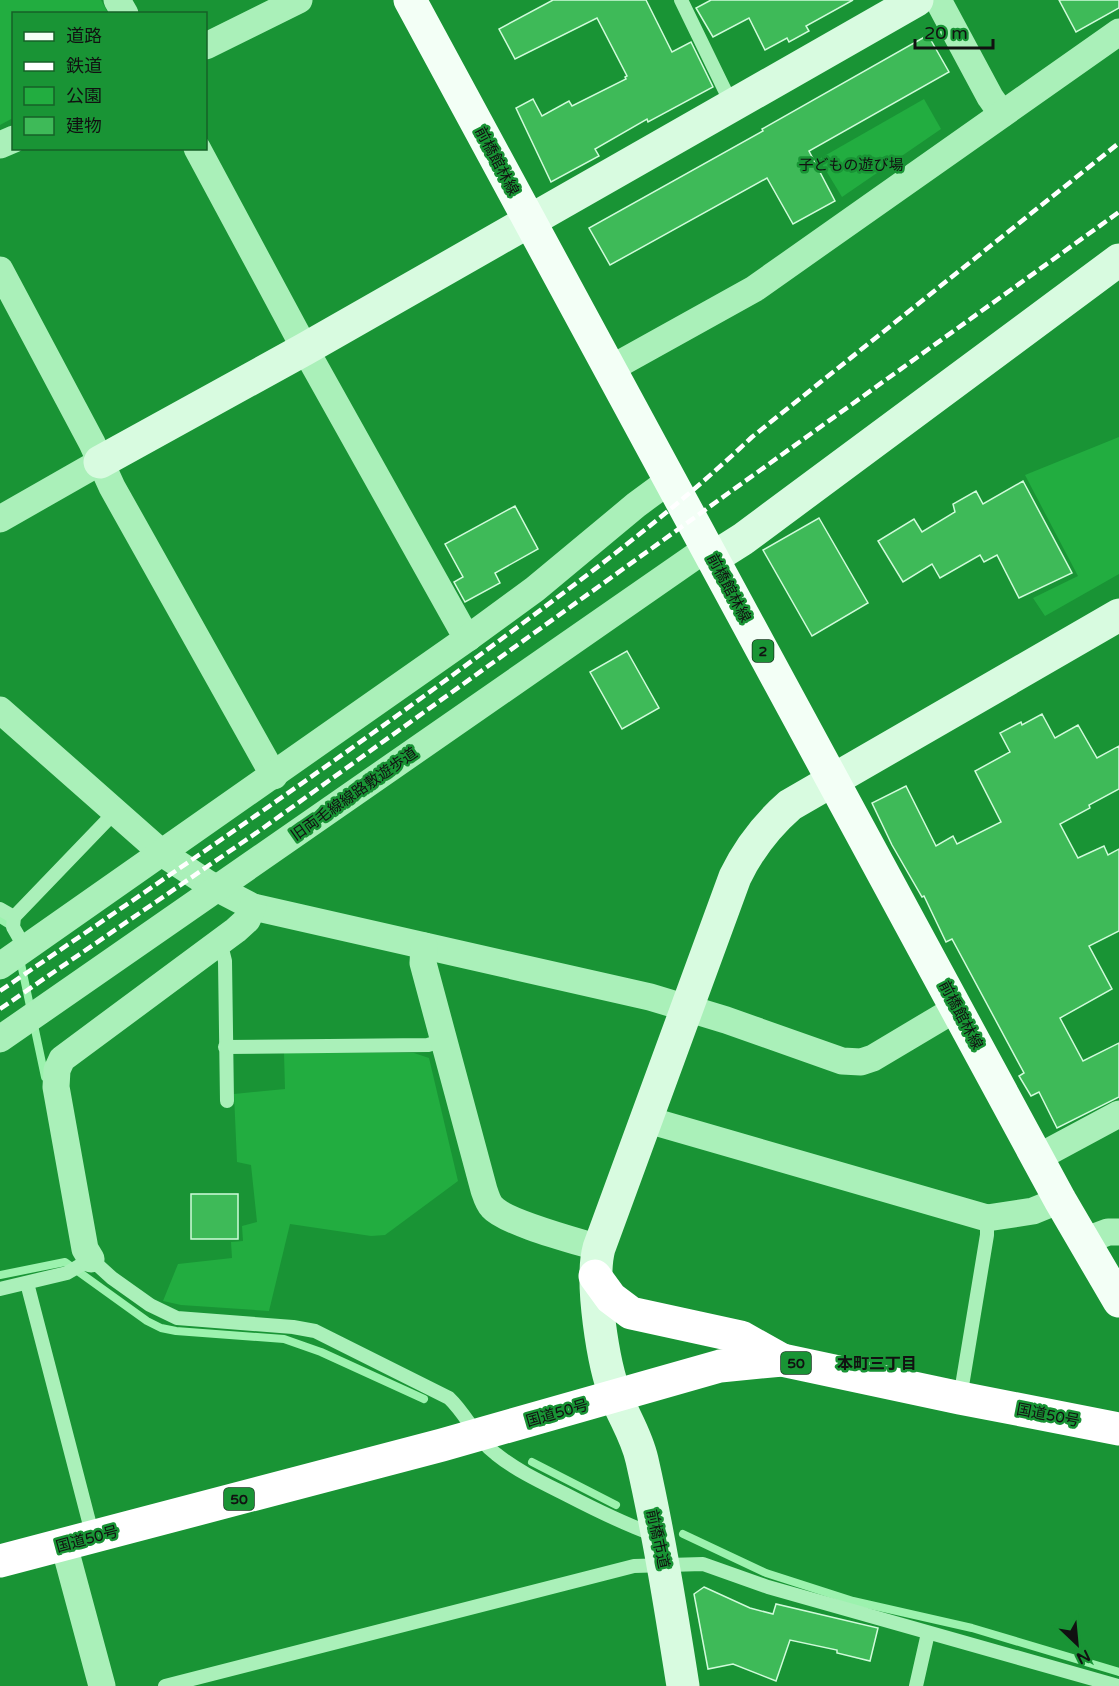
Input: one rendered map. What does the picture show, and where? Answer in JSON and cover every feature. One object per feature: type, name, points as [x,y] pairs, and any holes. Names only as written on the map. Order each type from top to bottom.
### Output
[{"type":"highway","points":[[597,1262],[611,1298],[631,1313],[741,1337],[782,1360]]},
{"type":"highway","name":"国道50号","points":[[0,1562],[477,1435],[720,1365],[782,1360],[1119,1429]]},
{"type":"main road","name":"前橋館林線","points":[[410,0],[1037,1158],[1119,1301]]},
{"type":"street","points":[[207,46],[299,0]]},
{"type":"street","points":[[0,519],[305,349],[917,0]]},
{"type":"street","points":[[938,0],[990,98],[1002,114]]},
{"type":"street","points":[[610,369],[754,289],[1119,32]]},
{"type":"street","points":[[198,150],[305,349],[468,638]]},
{"type":"street","points":[[710,553],[743,539],[1119,260]]},
{"type":"street","points":[[0,270],[112,487],[274,776]]},
{"type":"street","points":[[0,966],[468,638],[535,589],[670,480]]},
{"type":"street","name":"旧両毛線線路敷遊歩道","points":[[0,1039],[710,553]]},
{"type":"street","points":[[424,946],[423,963],[484,1190],[492,1207],[499,1213],[597,1262],[735,877],[745,856],[772,820],[790,805],[1117,621]]},
{"type":"street","points":[[0,710],[162,853],[217,889],[253,907],[650,997],[726,1020],[842,1061],[852,1062],[873,1058],[957,1008]]},
{"type":"street","points":[[91,1259],[85,1249],[56,1087],[57,1070],[62,1059],[218,944],[247,920],[253,907]]},
{"type":"street","points":[[1037,1158],[1119,1114]]},
{"type":"street","points":[[648,1120],[987,1218],[1033,1211],[1060,1200]]},
{"type":"street","points":[[1084,1241],[1108,1232],[1119,1232]]},
{"type":"street","name":"前橋市道","points":[[597,1262],[602,1341],[616,1396],[642,1458],[661,1551],[683,1686]]},
{"type":"street","points":[[78,1541],[102,1686]]},
{"type":"lane","points":[[685,1],[732,105]]},
{"type":"lane","points":[[25,948],[13,927],[14,917],[115,812]]},
{"type":"lane","points":[[0,909],[14,917]]},
{"type":"lane","points":[[218,944],[225,961],[227,1101]]},
{"type":"lane","points":[[225,1047],[428,1045],[444,1040]]},
{"type":"lane","points":[[960,1398],[987,1235],[987,1218]]},
{"type":"lane","points":[[0,1289],[67,1273],[91,1259],[112,1278],[150,1305],[177,1318],[293,1327],[315,1331],[449,1398],[477,1435],[495,1454],[539,1481],[629,1526],[661,1551],[768,1587],[1118,1686]]},
{"type":"lane","points":[[27,1283],[78,1541]]},
{"type":"lane","points":[[165,1686],[634,1566],[661,1551]]},
{"type":"lane","points":[[916,1686],[927,1633]]},
{"type":"green space","points":[[0,0],[101,0],[107,12],[12,12],[12,119],[0,125]]},
{"type":"green space","name":"子どもの遊び場","points":[[924,99],[941,129],[842,197],[819,159]]},
{"type":"green space","points":[[1119,437],[1119,574],[1045,616],[1033,598],[1078,576],[1025,475]]},
{"type":"green space","points":[[284,1053],[414,1053],[429,1058],[458,1181],[385,1235],[371,1236],[290,1224],[269,1311],[181,1305],[163,1301],[178,1264],[232,1258],[231,1242],[243,1241],[242,1226],[257,1222],[251,1165],[237,1162],[234,1094],[285,1089]]},
{"type":"building","points":[[553,0],[646,0],[672,52],[691,42],[713,87],[648,122],[647,119],[595,149],[599,156],[551,182],[516,108],[533,99],[542,116],[569,101],[572,106],[626,79],[627,76],[597,18],[515,59],[499,29]]},
{"type":"building","points":[[711,0],[853,0],[806,26],[809,31],[789,42],[787,38],[765,50],[749,18],[713,37],[696,8]]},
{"type":"building","points":[[1059,0],[1119,0],[1119,8],[1076,32]]},
{"type":"building","points":[[928,35],[949,72],[809,151],[835,201],[793,224],[767,178],[610,265],[589,228]]},
{"type":"building","points":[[1023,481],[1072,573],[1019,598],[997,555],[984,562],[980,555],[940,578],[932,564],[903,582],[878,541],[914,519],[922,532],[955,512],[953,504],[976,491],[983,504]]},
{"type":"building","points":[[515,506],[538,549],[495,573],[500,583],[465,602],[454,582],[463,577],[445,544]]},
{"type":"building","points":[[819,518],[868,603],[812,636],[763,550]]},
{"type":"building","points":[[627,651],[659,708],[622,729],[590,672]]},
{"type":"building","points":[[1042,714],[1055,738],[1078,725],[1097,758],[1119,746],[1119,789],[1060,824],[1078,858],[1104,846],[1108,855],[1119,849],[1119,931],[1089,946],[1112,989],[1060,1018],[1083,1061],[1119,1043],[1119,1097],[1057,1128],[1039,1092],[1031,1096],[1019,1076],[1024,1073],[952,939],[946,942],[924,896],[922,897],[892,845],[872,803],[906,786],[936,846],[953,836],[957,844],[1001,822],[975,771],[1010,752],[1000,733]]},
{"type":"building","points":[[191,1194],[238,1194],[238,1239],[191,1239]]},
{"type":"building","points":[[704,1587],[750,1608],[773,1614],[776,1604],[878,1628],[870,1661],[837,1653],[837,1650],[790,1640],[776,1681],[733,1664],[708,1669],[694,1594]]},
{"type":"waterway","points":[[0,919],[13,927]]},
{"type":"waterway","points":[[20,959],[45,1077]]},
{"type":"waterway","points":[[0,1275],[65,1262],[147,1321],[161,1328],[284,1339],[321,1352],[424,1399]]},
{"type":"waterway","points":[[532,1462],[616,1505]]},
{"type":"waterway","points":[[683,1534],[766,1573],[853,1601],[972,1628],[1119,1672]]},
{"type":"railway","points":[[0,991],[312,776],[562,594],[691,492],[752,437],[1119,143]]},
{"type":"railway","points":[[0,1009],[259,831],[1119,212]]},
{"type":"district","name":"本町三丁目","points":[[877,1363]]}]
